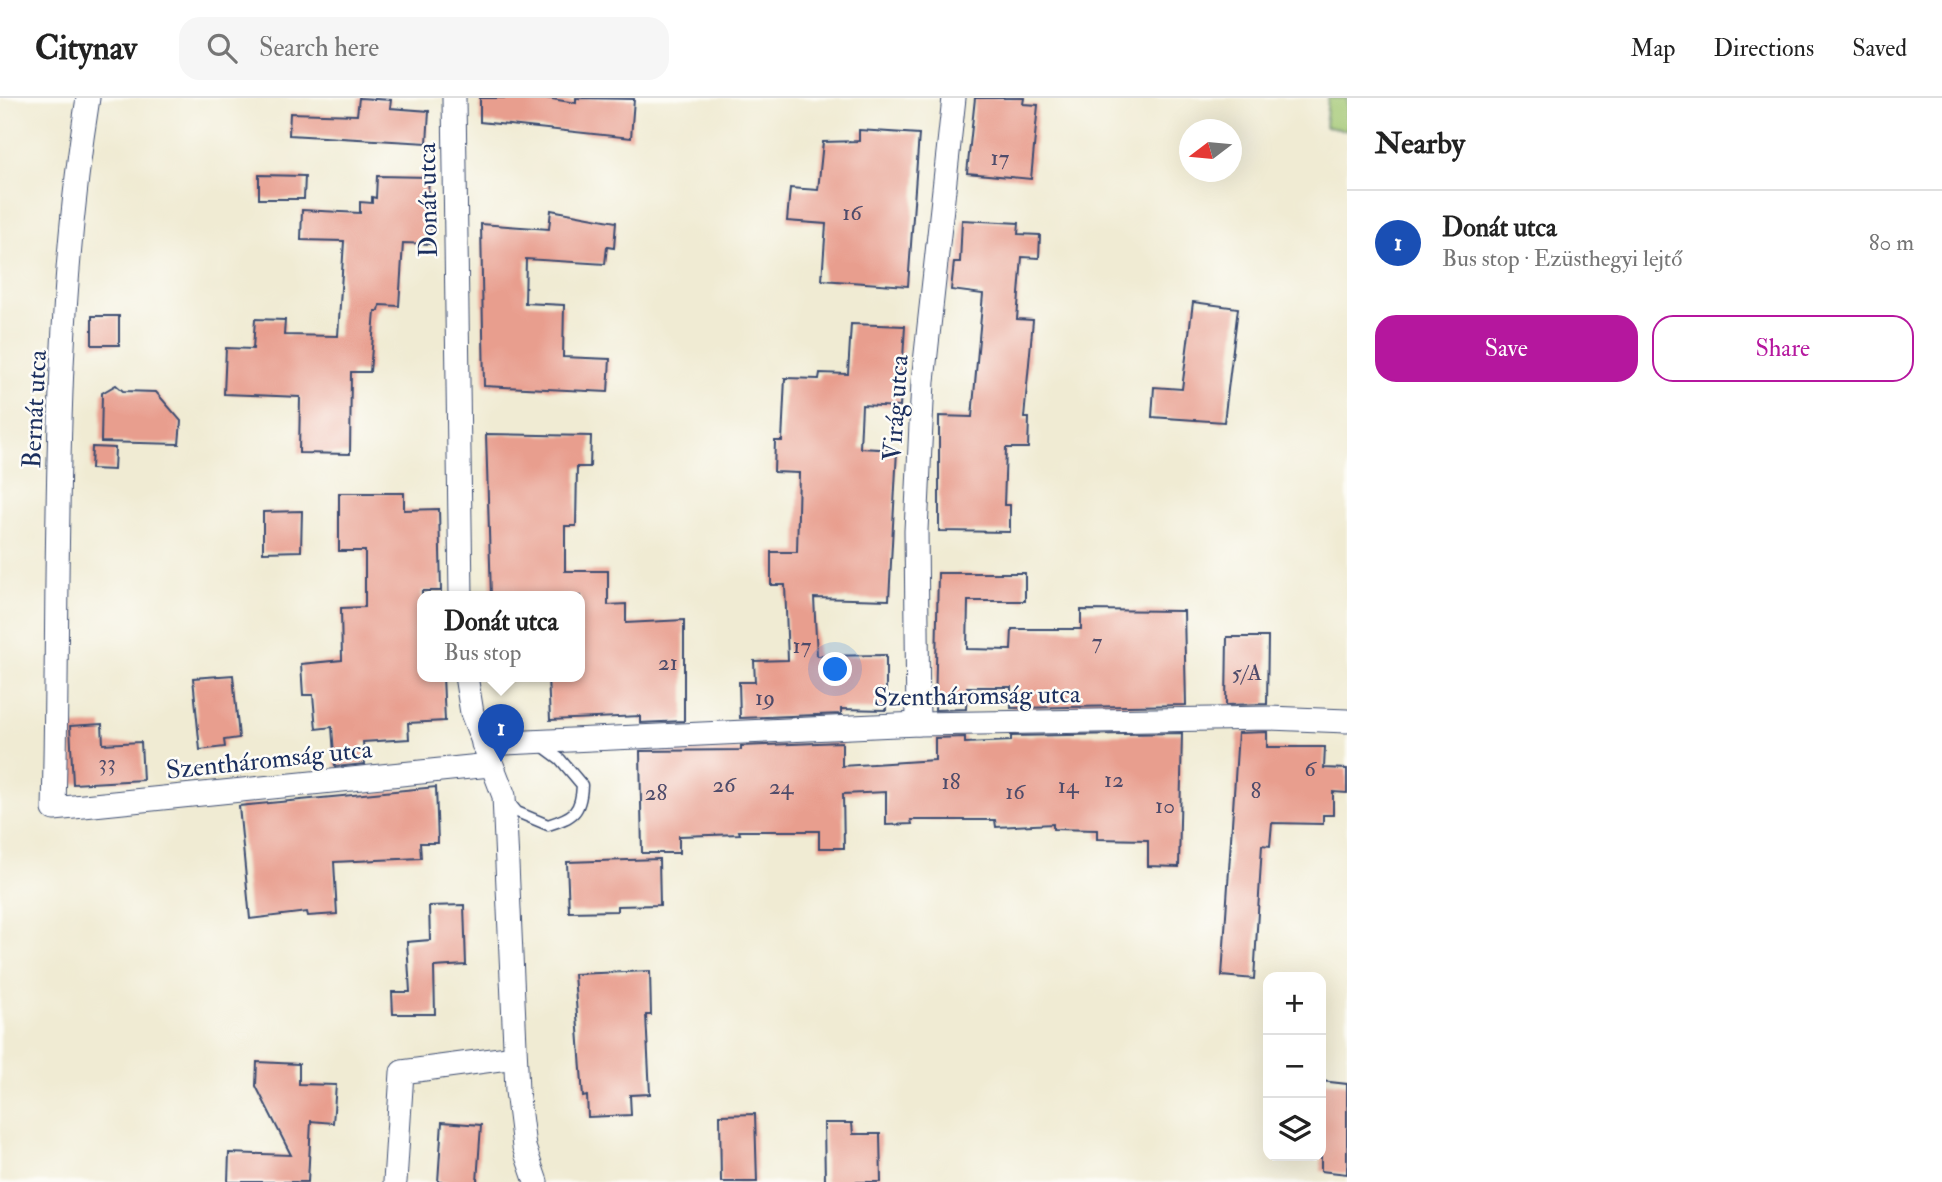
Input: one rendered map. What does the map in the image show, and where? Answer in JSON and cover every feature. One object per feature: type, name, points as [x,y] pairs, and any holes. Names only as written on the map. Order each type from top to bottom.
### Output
[{"type":"street","name":"Bernát utca","points":[[54,809],[58,645],[56,532],[71,220],[88,98]]},
{"type":"street","name":"Donát utca","points":[[454,98],[461,591]]},
{"type":"street","name":"Virág utca","points":[[918,724],[916,531],[923,381],[954,98]]},
{"type":"street","points":[[467,682],[472,713],[504,796],[515,1058],[524,1147],[536,1182]]},
{"type":"street","name":"Szentháromság utca","points":[[54,809],[486,755],[534,740],[918,724],[1269,718],[1347,721]]},
{"type":"street","points":[[395,1182],[402,1072],[515,1058]]},
{"type":"lane","points":[[504,796],[517,812],[548,825],[575,813],[582,803],[582,786],[560,759],[534,740]]},
{"type":"green space","points":[[1328,98],[1347,98],[1347,130],[1325,127]]},
{"type":"building","points":[[359,98],[391,100],[390,108],[429,111],[427,143],[289,135],[290,113],[357,115]]},
{"type":"building","points":[[480,98],[546,98],[576,103],[576,98],[634,99],[631,138],[480,122]]},
{"type":"building","points":[[975,98],[1024,98],[1023,104],[1038,105],[1031,179],[967,173]]},
{"type":"building","points":[[859,130],[919,134],[908,286],[822,280],[826,224],[787,221],[790,188],[818,190],[823,142],[859,141]]},
{"type":"building","points":[[259,175],[305,176],[304,199],[259,199]]},
{"type":"building","points":[[377,176],[429,177],[428,195],[432,195],[431,244],[403,243],[399,306],[380,305],[379,311],[375,311],[370,372],[351,372],[350,454],[299,453],[300,397],[224,394],[226,348],[253,349],[255,319],[285,320],[284,335],[338,336],[344,241],[301,240],[302,210],[360,213],[360,202],[372,203],[372,197],[376,198]]},
{"type":"building","points":[[551,210],[616,222],[614,248],[607,247],[605,264],[526,259],[525,303],[564,305],[563,357],[610,359],[608,392],[484,386],[481,224],[549,229]]},
{"type":"building","points":[[962,220],[1019,223],[1018,234],[1040,235],[1039,258],[1022,257],[1017,319],[1033,320],[1024,418],[1029,418],[1028,448],[1006,448],[1004,505],[1010,505],[1010,532],[939,531],[939,416],[972,417],[983,294],[951,290],[954,262],[960,262]]},
{"type":"building","points":[[1193,302],[1238,308],[1224,422],[1152,417],[1154,387],[1182,389]]},
{"type":"building","points":[[92,316],[119,316],[119,345],[92,345]]},
{"type":"building","points":[[851,324],[905,326],[900,407],[862,405],[860,448],[897,450],[889,600],[814,598],[817,656],[886,655],[886,710],[841,709],[841,714],[740,718],[739,682],[755,682],[754,661],[788,660],[785,585],[771,585],[771,552],[797,552],[799,473],[774,472],[775,441],[782,441],[785,378],[819,379],[820,373],[848,374]]},
{"type":"building","points":[[116,385],[123,391],[156,392],[181,421],[179,444],[101,442],[102,393]]},
{"type":"building","points":[[486,434],[591,436],[590,467],[577,467],[576,526],[565,526],[565,571],[608,571],[608,605],[626,604],[626,623],[684,620],[684,721],[640,723],[640,716],[550,720],[548,682],[585,682],[585,591],[491,591]]},
{"type":"building","points":[[92,447],[115,448],[114,470],[91,469]]},
{"type":"building","points":[[339,493],[404,493],[404,510],[439,509],[441,591],[417,591],[417,682],[443,682],[445,721],[408,723],[409,739],[363,742],[365,764],[335,767],[332,727],[316,729],[313,695],[303,695],[301,664],[342,660],[341,608],[365,607],[365,551],[339,551]]},
{"type":"building","points":[[302,511],[301,551],[263,552],[263,512]]},
{"type":"building","points":[[938,573],[1025,573],[1025,601],[968,601],[967,649],[1011,650],[1012,629],[1081,629],[1081,610],[1184,611],[1186,705],[1011,708],[1011,687],[967,687],[966,709],[935,710]]},
{"type":"building","points":[[1227,637],[1268,637],[1267,704],[1226,705]]},
{"type":"building","points":[[233,675],[239,738],[224,740],[225,747],[200,750],[193,678]]},
{"type":"building","points":[[102,724],[103,744],[141,742],[143,780],[73,784],[70,726]]},
{"type":"building","points":[[1267,732],[1267,747],[1325,747],[1324,768],[1347,769],[1347,793],[1333,792],[1333,815],[1323,815],[1323,824],[1272,823],[1270,846],[1262,845],[1254,979],[1222,976],[1238,733]]},
{"type":"building","points":[[1182,733],[1179,867],[1148,866],[1148,840],[1097,839],[1097,830],[1053,829],[1053,824],[996,827],[995,820],[911,820],[912,824],[886,825],[886,792],[843,794],[844,848],[819,848],[819,831],[739,831],[740,834],[679,836],[679,853],[642,853],[640,751],[741,750],[741,746],[842,742],[842,766],[935,760],[935,738],[965,737],[965,743],[1011,741],[1011,736]]},
{"type":"building","points":[[436,787],[438,843],[420,843],[421,858],[334,862],[337,914],[308,916],[307,912],[250,919],[239,806]]},
{"type":"building","points":[[659,859],[660,905],[617,906],[617,911],[569,912],[567,862]]},
{"type":"building","points":[[464,905],[466,965],[434,967],[435,1014],[393,1014],[392,992],[410,992],[407,942],[430,940],[429,906]]},
{"type":"building","points":[[650,971],[651,1015],[646,1015],[650,1094],[630,1095],[631,1115],[588,1117],[587,1096],[583,1097],[574,974]]},
{"type":"building","points":[[257,1062],[299,1064],[299,1084],[336,1085],[333,1123],[311,1121],[308,1182],[228,1182],[229,1153],[291,1155],[256,1086]]},
{"type":"building","points":[[1326,1082],[1347,1084],[1347,1174],[1321,1171],[1321,1161],[1326,1161]]},
{"type":"building","points":[[755,1114],[757,1182],[721,1182],[720,1115]]},
{"type":"building","points":[[442,1122],[481,1125],[477,1182],[438,1182]]},
{"type":"building","points":[[824,1123],[852,1123],[853,1134],[880,1134],[881,1182],[825,1182]]},
{"type":"place","name":"Donát utca","points":[[501,762]]}]
